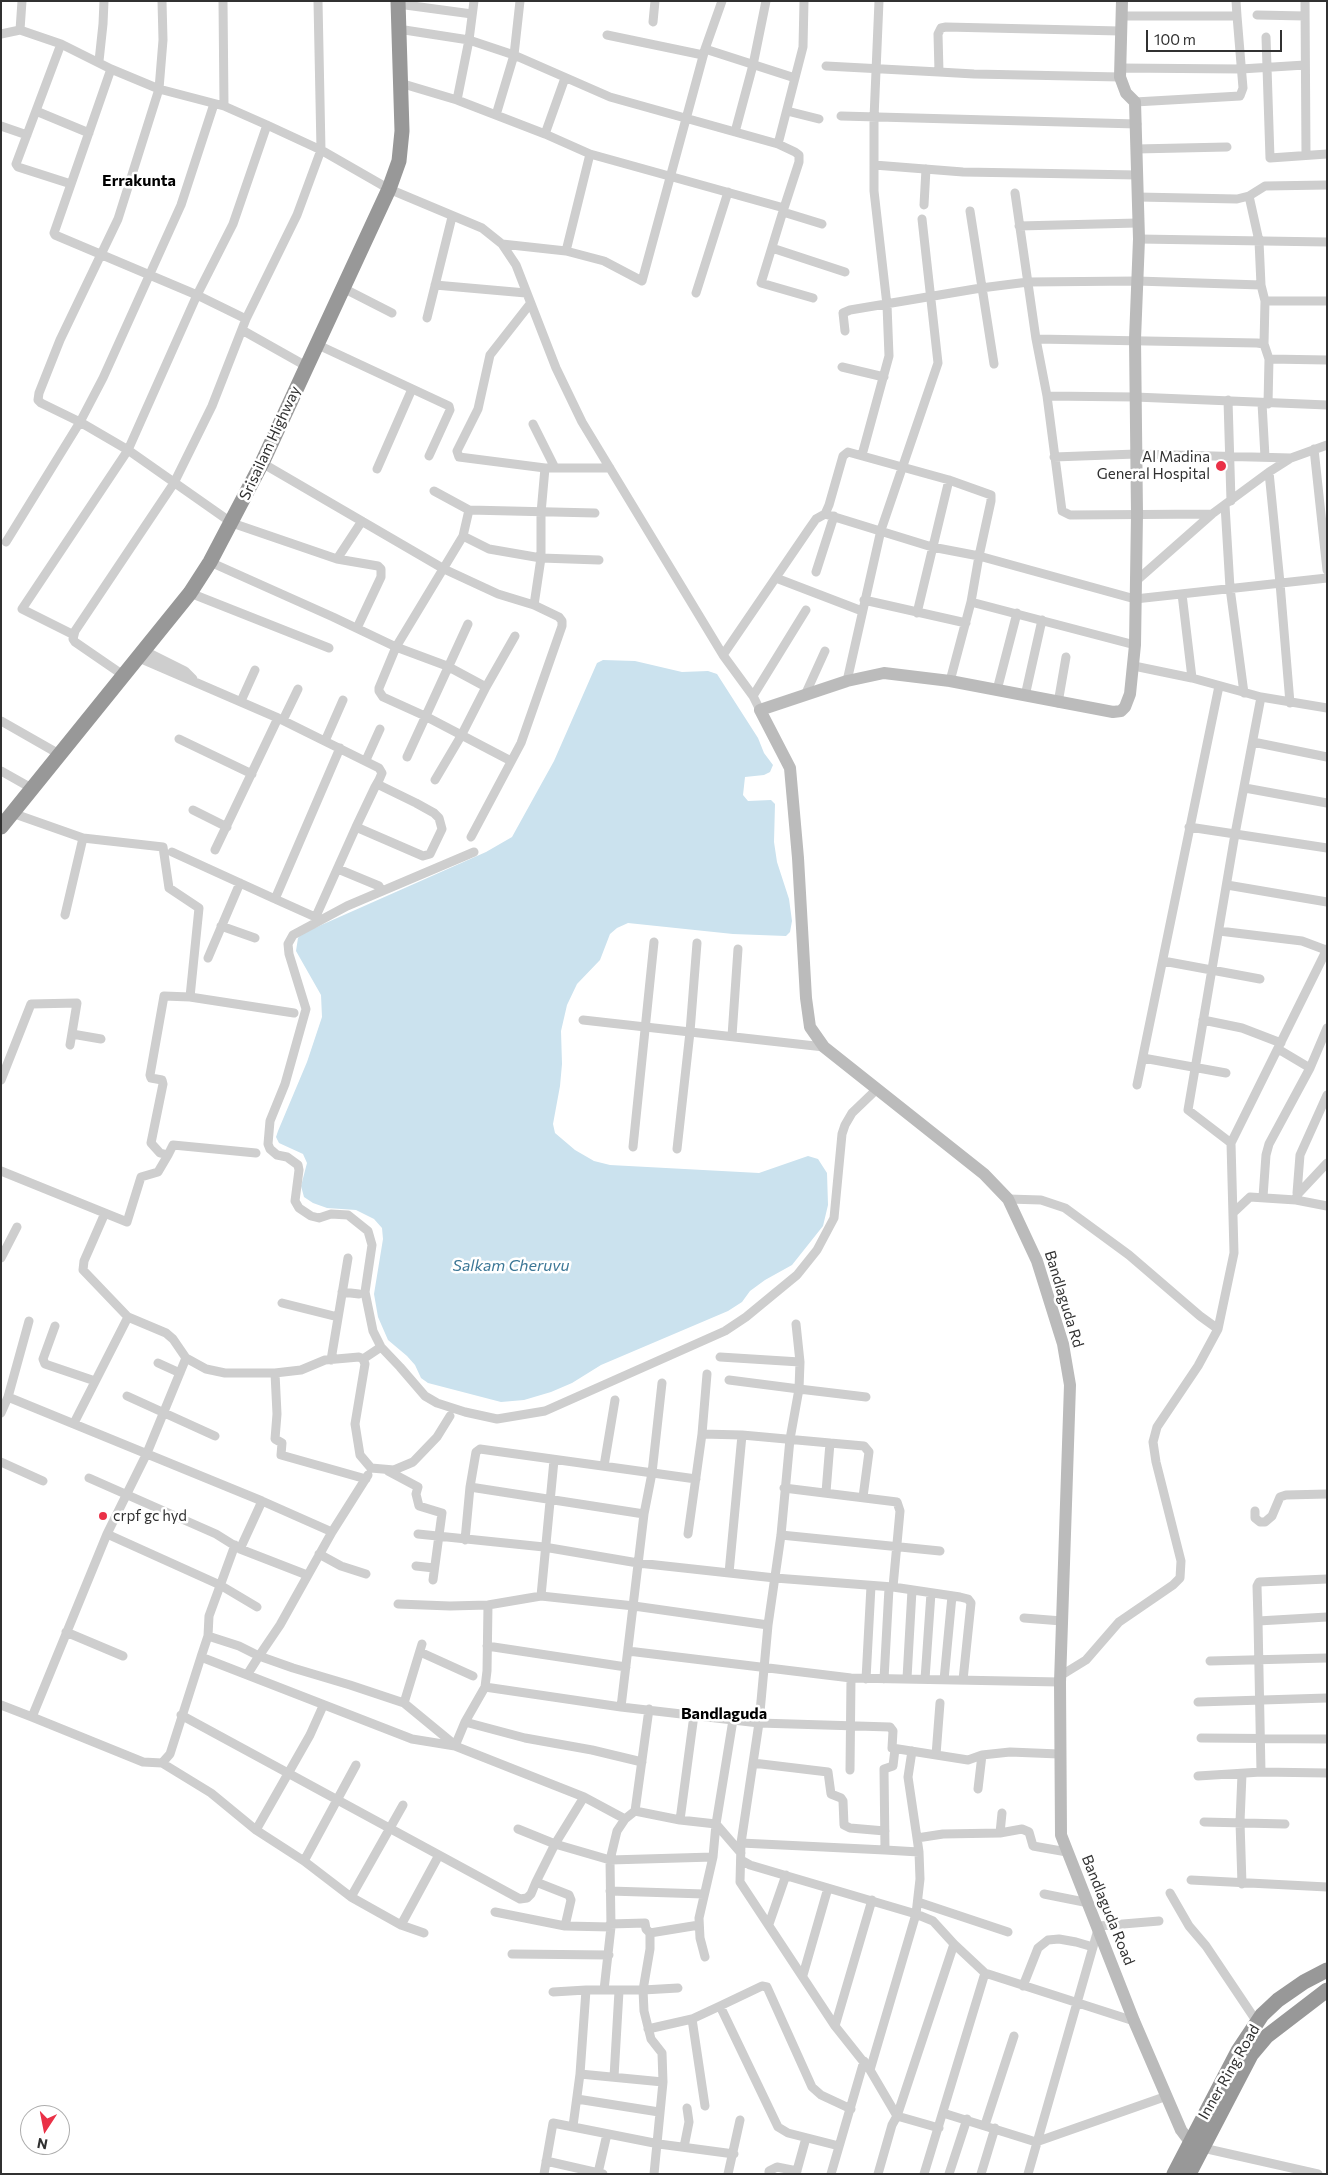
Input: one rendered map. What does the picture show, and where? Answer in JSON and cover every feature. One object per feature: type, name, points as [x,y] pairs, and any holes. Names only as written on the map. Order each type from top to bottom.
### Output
[{"type":"highway","name":"Srisailam Highway","points":[[1,827],[190,593],[232,523],[262,463],[389,189],[399,161],[402,131],[398,3]]},
{"type":"highway","name":"Inner Ring Road","points":[[1189,2174],[1196,2145],[1238,2051],[1257,2022],[1278,2000],[1304,1982],[1327,1970]]},
{"type":"highway","name":"Inner Ring Road","points":[[1174,2174],[1196,2145],[1261,2042],[1304,2005],[1327,1990]]},
{"type":"street","points":[[20,30],[22,1]]},
{"type":"street","points":[[99,61],[104,1]]},
{"type":"street","points":[[162,1],[163,40],[159,89],[118,219],[60,340],[38,397],[41,403],[80,422],[128,450],[232,523],[337,559],[372,565],[381,569],[380,582],[357,628]]},
{"type":"street","points":[[222,1],[224,106]]},
{"type":"street","points":[[124,675],[75,642],[74,635],[174,483],[212,406],[246,318],[298,215],[321,150],[318,1]]},
{"type":"street","points":[[457,100],[469,40],[474,1]]},
{"type":"street","points":[[496,115],[514,55],[520,1]]},
{"type":"street","points":[[653,22],[655,1]]},
{"type":"street","points":[[502,244],[566,251],[604,261],[642,281],[704,52],[722,1]]},
{"type":"street","points":[[735,132],[753,65],[766,1]]},
{"type":"street","points":[[778,144],[803,47],[804,1]]},
{"type":"street","points":[[862,455],[889,356],[887,305],[874,191],[874,118],[879,1]]},
{"type":"street","points":[[1,34],[20,30],[61,44],[99,61],[111,69],[159,89],[224,106],[321,150],[389,189],[482,228],[502,244],[516,265],[556,368],[582,422],[723,655],[753,696],[760,710],[847,682],[884,673],[950,681],[1113,712],[1122,711],[1125,707],[1130,694],[1134,666],[1137,514],[1135,397],[1139,239],[1137,124],[1135,102],[1126,92],[1120,73],[1122,1]]},
{"type":"street","points":[[1135,102],[1240,96],[1243,88],[1236,1]]},
{"type":"street","points":[[1305,1],[1306,156]]},
{"type":"street","points":[[398,3],[472,14]]},
{"type":"street","points":[[1258,15],[1305,16]]},
{"type":"street","points":[[1121,16],[1237,16]]},
{"type":"street","points":[[939,72],[938,34],[941,28],[946,26],[1120,31]]},
{"type":"street","points":[[398,29],[469,40],[514,55],[610,97],[686,120],[778,144],[799,155],[799,162],[761,283],[813,298]]},
{"type":"street","points":[[607,35],[704,52],[795,78]]},
{"type":"street","points":[[1266,37],[1270,158],[1327,154]]},
{"type":"street","points":[[61,44],[16,161],[18,167],[71,184]]},
{"type":"street","points":[[826,66],[974,74],[1120,73],[1306,65]]},
{"type":"street","points":[[111,69],[54,233],[246,318]]},
{"type":"street","points":[[545,134],[565,78]]},
{"type":"street","points":[[400,83],[457,100],[545,134],[590,154],[728,192],[822,224]]},
{"type":"street","points":[[6,542],[80,422],[103,378],[181,205],[214,104]]},
{"type":"street","points":[[787,110],[819,119]]},
{"type":"street","points":[[36,111],[89,132]]},
{"type":"street","points":[[841,116],[1137,124]]},
{"type":"street","points":[[74,635],[22,609],[128,450],[197,295],[233,224],[267,125]]},
{"type":"street","points":[[1,126],[26,135]]},
{"type":"street","points":[[1136,149],[1227,147]]},
{"type":"street","points":[[566,251],[590,154]]},
{"type":"street","points":[[874,165],[1020,174],[1138,175]]},
{"type":"street","points":[[924,205],[926,169]]},
{"type":"street","points":[[1138,197],[1237,199],[1249,196],[1265,186],[1327,185]]},
{"type":"street","points":[[696,294],[728,192]]},
{"type":"street","points":[[1015,193],[1036,339],[1047,396],[1062,511],[1070,515],[1212,514]]},
{"type":"street","points":[[1249,196],[1259,241],[1261,285],[1265,301],[1264,344],[1265,354],[1269,359],[1265,404],[1265,457]]},
{"type":"street","points":[[970,211],[994,364]]},
{"type":"street","points":[[427,318],[452,217]]},
{"type":"street","points":[[847,682],[881,530],[938,363],[922,219]]},
{"type":"street","points":[[1019,226],[1138,223]]},
{"type":"street","points":[[1139,239],[1327,242]]},
{"type":"street","points":[[772,248],[845,272]]},
{"type":"street","points":[[845,331],[842,316],[845,312],[932,296],[1028,282],[1137,281],[1261,285]]},
{"type":"street","points":[[435,285],[526,293]]},
{"type":"street","points":[[343,288],[392,313]]},
{"type":"street","points":[[1265,301],[1327,301]]},
{"type":"street","points":[[530,304],[490,355],[478,409],[457,451],[459,457],[545,468],[610,468]]},
{"type":"street","points":[[242,330],[306,366]]},
{"type":"street","points":[[1036,339],[1135,339],[1264,344]]},
{"type":"street","points":[[316,344],[446,404],[450,410],[429,456]]},
{"type":"street","points":[[1269,359],[1327,360]]},
{"type":"street","points":[[842,366],[884,377]]},
{"type":"street","points":[[377,469],[412,389]]},
{"type":"street","points":[[1047,396],[1135,397],[1228,400],[1265,404],[1327,405]]},
{"type":"street","points":[[1228,400],[1230,588],[1244,693]]},
{"type":"street","points":[[533,424],[555,468]]},
{"type":"street","points":[[1136,581],[1212,514],[1269,472],[1291,458],[1327,445]]},
{"type":"street","points":[[1314,449],[1327,570]]},
{"type":"street","points":[[825,514],[844,454],[848,452],[949,480],[991,495],[971,602],[950,681]]},
{"type":"street","points":[[1054,457],[1136,454],[1291,458]]},
{"type":"street","points":[[262,463],[444,569],[498,594],[534,605],[558,617],[562,626],[521,743],[471,837]]},
{"type":"street","points":[[534,605],[542,558],[542,512],[545,468]]},
{"type":"street","points":[[1269,472],[1290,703]]},
{"type":"street","points":[[917,613],[949,480]]},
{"type":"street","points":[[434,491],[469,510],[595,513]]},
{"type":"street","points":[[469,510],[463,536],[396,647],[379,688],[380,694],[511,761]]},
{"type":"street","points":[[723,655],[816,518],[825,514],[932,547],[979,556],[1135,599],[1327,578]]},
{"type":"street","points":[[816,572],[834,516]]},
{"type":"street","points":[[337,559],[362,521]]},
{"type":"street","points":[[463,536],[489,549],[542,558],[599,560]]},
{"type":"street","points":[[210,562],[396,647],[447,666],[486,687]]},
{"type":"street","points":[[776,578],[862,611]]},
{"type":"street","points":[[190,593],[330,648]]},
{"type":"street","points":[[1182,594],[1192,678]]},
{"type":"street","points":[[864,600],[966,623]]},
{"type":"street","points":[[971,602],[1135,644]]},
{"type":"street","points":[[753,696],[806,610]]},
{"type":"street","points":[[997,690],[1017,613]]},
{"type":"street","points":[[1025,696],[1042,620]]},
{"type":"street","points":[[407,757],[447,666],[468,624]]},
{"type":"street","points":[[435,780],[515,636]]},
{"type":"street","points":[[805,695],[825,650]]},
{"type":"street","points":[[140,654],[181,677],[193,680],[281,719],[366,760],[381,770],[382,773],[317,914],[313,916],[172,852]]},
{"type":"street","points":[[1058,703],[1066,657]]},
{"type":"street","points":[[1134,666],[1192,678],[1262,697],[1327,708]]},
{"type":"street","points":[[240,701],[254,670]]},
{"type":"street","points":[[1137,1085],[1219,686]]},
{"type":"street","points":[[215,850],[252,774],[298,689]]},
{"type":"street","points":[[1231,1143],[1188,1110],[1235,834],[1262,697]]},
{"type":"street","points":[[325,741],[343,700]]},
{"type":"street","name":"Bandlaguda Rd","points":[[760,710],[790,768],[810,1027],[824,1046],[984,1174],[1008,1199],[1037,1261],[1063,1344],[1070,1385],[1067,1427],[1060,1679]]},
{"type":"street","points":[[1,721],[59,754]]},
{"type":"street","points":[[366,760],[380,729]]},
{"type":"street","points":[[179,739],[252,774]]},
{"type":"street","points":[[1253,742],[1327,757]]},
{"type":"street","points":[[274,899],[340,748]]},
{"type":"street","points":[[1,771],[32,789]]},
{"type":"street","points":[[356,827],[423,856],[430,854],[434,848],[442,829],[439,818],[425,808],[377,784]]},
{"type":"street","points":[[1244,788],[1327,803]]},
{"type":"street","points":[[193,810],[227,827]]},
{"type":"street","points":[[12,812],[83,838],[163,848],[169,888],[199,908],[190,997]]},
{"type":"street","points":[[1189,827],[1327,848]]},
{"type":"street","points":[[65,915],[83,838]]},
{"type":"street","points":[[474,852],[347,906],[293,935],[288,944],[289,954],[306,1009],[285,1084],[270,1121],[268,1144],[270,1149],[298,1165],[295,1201],[299,1208],[310,1216],[320,1218],[331,1214],[348,1215],[368,1231],[372,1245],[365,1292],[373,1331],[381,1347],[425,1396],[437,1403],[465,1412],[497,1418],[544,1411],[725,1331],[746,1317],[797,1275],[817,1250],[834,1218],[842,1134],[845,1125],[852,1114],[876,1089]]},
{"type":"street","points":[[338,869],[379,886]]},
{"type":"street","points":[[208,958],[240,883]]},
{"type":"street","points":[[1227,885],[1327,902]]},
{"type":"street","points":[[222,926],[255,938]]},
{"type":"street","points":[[628,1651],[866,1679],[1060,1679],[1086,1660],[1119,1622],[1173,1585],[1180,1578],[1181,1562],[1156,1462],[1153,1442],[1157,1427],[1164,1414],[1198,1366],[1218,1329],[1234,1253],[1231,1143],[1326,950],[1302,940],[1219,932]]},
{"type":"street","points":[[633,1147],[654,942]]},
{"type":"street","points":[[676,1149],[690,1032],[697,943]]},
{"type":"street","points":[[732,1036],[738,949]]},
{"type":"street","points":[[1163,960],[1260,979]]},
{"type":"street","points":[[168,1155],[160,1153],[151,1143],[162,1082],[159,1079],[151,1078],[150,1075],[164,996],[190,997],[294,1013]]},
{"type":"street","points":[[1,1080],[4,1066],[31,1004],[76,1002],[78,1006],[70,1046]]},
{"type":"street","points":[[583,1020],[824,1046]]},
{"type":"street","points":[[1203,1020],[1242,1028],[1280,1046],[1310,1068]]},
{"type":"street","points":[[1263,1197],[1269,1144],[1310,1068],[1327,1028]]},
{"type":"street","points":[[72,1034],[101,1039]]},
{"type":"street","points":[[1143,1058],[1226,1073]]},
{"type":"street","points":[[1296,1196],[1300,1155],[1327,1095]]},
{"type":"street","points":[[1,1171],[127,1222],[141,1177],[158,1172],[173,1145],[256,1153]]},
{"type":"street","points":[[1296,1196],[1327,1163]]},
{"type":"street","points":[[1234,1212],[1250,1197],[1296,1196],[1327,1206]]},
{"type":"street","points":[[1008,1199],[1041,1200],[1065,1208],[1129,1255],[1200,1316],[1218,1329]]},
{"type":"street","points":[[105,1213],[84,1261],[83,1270],[128,1317],[166,1333],[186,1358],[214,1372],[275,1373],[293,1372],[332,1360],[359,1357],[363,1359]]},
{"type":"street","points":[[1,1258],[17,1227]]},
{"type":"street","points":[[332,1360],[348,1258]]},
{"type":"street","points":[[342,1292],[359,1294]]},
{"type":"street","points":[[282,1303],[338,1317]]},
{"type":"street","points":[[74,1423],[128,1317]]},
{"type":"street","points":[[1,1413],[8,1397],[29,1322]]},
{"type":"street","points":[[796,1324],[800,1362],[799,1389],[790,1439],[781,1535],[768,1625],[759,1723],[741,1844],[740,1882],[835,2026],[864,2061],[897,2116],[938,2128]]},
{"type":"street","points":[[54,1326],[43,1359],[45,1364],[96,1381]]},
{"type":"street","points":[[363,1359],[381,1347]]},
{"type":"street","points":[[720,1357],[800,1362]]},
{"type":"street","points":[[32,1717],[107,1534],[147,1453],[186,1358]]},
{"type":"street","points":[[363,1359],[365,1364],[355,1424],[360,1455],[371,1468],[385,1470],[404,1468],[413,1462],[437,1436],[450,1416]]},
{"type":"street","points":[[158,1363],[180,1373]]},
{"type":"street","points":[[275,1373],[277,1414],[275,1439],[282,1443],[281,1454],[366,1479]]},
{"type":"street","points":[[688,1534],[702,1434],[707,1374]]},
{"type":"street","points":[[729,1380],[866,1397]]},
{"type":"street","points":[[621,1707],[662,1383]]},
{"type":"street","points":[[127,1396],[215,1436]]},
{"type":"street","points":[[8,1397],[262,1500],[332,1532]]},
{"type":"street","points":[[604,1466],[615,1400]]},
{"type":"street","points":[[702,1434],[742,1435],[864,1446],[868,1449],[863,1497]]},
{"type":"street","points":[[729,1572],[742,1435]]},
{"type":"street","points":[[826,1492],[830,1443]]},
{"type":"street","points":[[465,1540],[470,1487],[478,1449],[696,1479]]},
{"type":"street","points":[[541,1596],[544,1547],[554,1460]]},
{"type":"street","points":[[1,1462],[43,1481]]},
{"type":"street","points":[[247,1675],[280,1625],[319,1554],[371,1468]]},
{"type":"street","points":[[385,1470],[418,1488],[416,1494],[419,1506],[442,1513],[433,1580]]},
{"type":"street","points":[[89,1478],[216,1534],[237,1547],[307,1575]]},
{"type":"street","points":[[470,1487],[644,1514]]},
{"type":"street","points":[[784,1488],[897,1502],[900,1510],[891,1588],[884,1679]]},
{"type":"street","points":[[1254,1511],[1255,1518],[1260,1522],[1265,1522],[1272,1516],[1280,1497],[1286,1495],[1327,1494]]},
{"type":"street","points":[[162,1763],[170,1754],[208,1636],[209,1616],[220,1585],[237,1547],[262,1500]]},
{"type":"street","points":[[107,1534],[220,1585],[256,1607]]},
{"type":"street","points":[[418,1534],[544,1547],[638,1562],[774,1578],[912,1590],[968,1599],[971,1603],[963,1680]]},
{"type":"street","points":[[781,1535],[896,1545],[940,1551]]},
{"type":"street","points":[[319,1554],[341,1566],[366,1574]]},
{"type":"street","points":[[416,1566],[434,1568]]},
{"type":"street","points":[[1261,1772],[1261,1700],[1257,1586],[1259,1582],[1327,1579]]},
{"type":"street","points":[[866,1679],[871,1586]]},
{"type":"street","points":[[907,1678],[912,1590]]},
{"type":"street","points":[[925,1679],[931,1593]]},
{"type":"street","points":[[398,1604],[488,1605],[541,1596],[634,1606],[768,1625]]},
{"type":"street","points":[[944,1680],[952,1596]]},
{"type":"street","points":[[455,1746],[465,1722],[485,1687],[488,1605]]},
{"type":"street","points":[[1258,1621],[1327,1617]]},
{"type":"street","points":[[1024,1618],[1062,1621]]},
{"type":"street","points":[[66,1632],[123,1656]]},
{"type":"street","points":[[208,1636],[239,1646],[260,1656],[404,1703],[455,1746]]},
{"type":"street","points":[[487,1646],[626,1668]]},
{"type":"street","points":[[404,1703],[421,1648],[473,1676]]},
{"type":"street","points":[[201,1657],[412,1739],[455,1746],[584,1797],[624,1819]]},
{"type":"street","points":[[1210,1660],[1327,1658]]},
{"type":"street","points":[[850,1770],[851,1678]]},
{"type":"street","name":"Bandlaguda Road","points":[[1060,1679],[1061,1835],[1099,1926],[1134,2021],[1181,2130],[1196,2145]]},
{"type":"street","points":[[485,1687],[621,1707],[759,1723],[892,1728],[891,1747],[895,1749],[968,1760],[982,1755],[1010,1752],[1059,1754]]},
{"type":"street","points":[[1198,1702],[1327,1698]]},
{"type":"street","points":[[936,1755],[940,1703]]},
{"type":"street","points":[[1,1705],[143,1762],[162,1763],[211,1793],[256,1830],[304,1861],[351,1897],[401,1925],[424,1933]]},
{"type":"street","points":[[256,1830],[310,1735],[323,1706]]},
{"type":"street","points":[[604,1990],[611,1925],[610,1860],[617,1831],[624,1819],[635,1811],[649,1709]]},
{"type":"street","points":[[181,1715],[520,1899],[527,1898],[531,1894],[555,1844],[584,1797]]},
{"type":"street","points":[[680,1820],[694,1715]]},
{"type":"street","points":[[706,1956],[698,1925],[713,1857],[716,1824],[734,1720]]},
{"type":"street","points":[[465,1722],[526,1738],[592,1750],[642,1762]]},
{"type":"street","points":[[1201,1738],[1327,1739]]},
{"type":"street","points":[[885,1850],[884,1769],[885,1767],[893,1766],[895,1749]]},
{"type":"street","points":[[870,2070],[918,1902],[920,1852],[908,1776],[912,1751]]},
{"type":"street","points":[[978,1789],[982,1755]]},
{"type":"street","points":[[753,1763],[828,1772],[831,1794],[841,1798],[843,1801],[842,1822],[844,1825],[850,1828],[885,1831]]},
{"type":"street","points":[[304,1861],[356,1765]]},
{"type":"street","points":[[1198,1776],[1261,1772],[1327,1773]]},
{"type":"street","points":[[1242,1774],[1240,1822],[1242,1884]]},
{"type":"street","points":[[351,1897],[403,1805]]},
{"type":"street","points":[[635,1811],[680,1820],[716,1824],[741,1857],[750,1865],[930,1918],[985,1973],[1134,2021]]},
{"type":"street","points":[[1000,1833],[1002,1813]]},
{"type":"street","points":[[1204,1822],[1285,1824]]},
{"type":"street","points":[[518,1829],[555,1844],[610,1860],[713,1857]]},
{"type":"street","points":[[917,1838],[943,1834],[1000,1833],[1025,1829],[1029,1832],[1034,1846],[1067,1852]]},
{"type":"street","points":[[741,1844],[920,1852]]},
{"type":"street","points":[[401,1925],[439,1855]]},
{"type":"street","points":[[769,1924],[786,1875]]},
{"type":"street","points":[[1191,1880],[1327,1887]]},
{"type":"street","points":[[536,1882],[569,1895],[571,1900],[565,1926]]},
{"type":"street","points":[[803,1975],[828,1888]]},
{"type":"street","points":[[610,1891],[704,1894]]},
{"type":"street","points":[[1170,1893],[1189,1926],[1206,1946],[1257,2022]]},
{"type":"street","points":[[1044,1894],[1088,1903]]},
{"type":"street","points":[[835,2026],[872,1900]]},
{"type":"street","points":[[918,1902],[1008,1932]]},
{"type":"street","points":[[495,1912],[565,1926],[645,1924],[646,1929],[650,1933],[650,1949],[643,1990],[644,2011],[651,2039],[662,2053],[663,2082],[659,2144],[654,2174]]},
{"type":"street","points":[[1028,2174],[1099,1926],[1159,1921]]},
{"type":"street","points":[[650,1933],[698,1925]]},
{"type":"street","points":[[1023,1986],[1038,1948],[1048,1940],[1068,1941],[1093,1947]]},
{"type":"street","points":[[878,2174],[892,2125],[897,2116],[954,1944]]},
{"type":"street","points":[[512,1954],[609,1955]]},
{"type":"street","points":[[924,2174],[985,1973]]},
{"type":"street","points":[[648,2029],[692,2018],[762,1986],[767,1987],[812,2087],[821,2095],[851,2109]]},
{"type":"street","points":[[553,1992],[678,1988]]},
{"type":"street","points":[[573,2126],[580,2074],[586,1990]]},
{"type":"street","points":[[614,2077],[619,1990]]},
{"type":"street","points":[[720,2006],[778,2127],[788,2133],[838,2146]]},
{"type":"street","points":[[692,2018],[705,2106]]},
{"type":"street","points":[[985,2125],[1014,2036]]},
{"type":"street","points":[[831,2174],[864,2061]]},
{"type":"street","points":[[580,2074],[663,2082]]},
{"type":"street","points":[[943,2113],[1036,2142],[1167,2096]]},
{"type":"street","points":[[577,2099],[660,2112]]},
{"type":"street","points":[[684,2147],[688,2122],[687,2108]]},
{"type":"street","points":[[949,2174],[967,2119]]},
{"type":"street","points":[[728,2174],[734,2154],[740,2120]]},
{"type":"street","points":[[544,2174],[553,2122],[659,2144],[734,2154]]},
{"type":"street","points":[[981,2174],[995,2128]]},
{"type":"street","points":[[546,2161],[600,2173],[607,2134]]},
{"type":"street","points":[[769,2174],[769,2171],[777,2167],[797,2172],[806,2138]]},
{"type":"street","points":[[1196,2145],[1318,2174]]},
{"type":"water","name":"Salkam Cheruvu","points":[[603,660],[635,661],[682,672],[708,671],[717,674],[773,765],[770,772],[764,775],[745,777],[743,795],[748,801],[771,800],[775,804],[774,842],[777,862],[789,899],[792,921],[790,932],[786,936],[733,934],[628,923],[610,934],[600,960],[577,984],[567,1005],[561,1031],[562,1064],[553,1124],[555,1133],[575,1150],[594,1161],[610,1165],[759,1173],[808,1156],[818,1159],[827,1173],[828,1205],[823,1226],[792,1265],[765,1280],[750,1291],[742,1302],[728,1311],[601,1365],[572,1383],[551,1392],[524,1400],[501,1402],[428,1383],[421,1378],[415,1365],[407,1356],[388,1340],[378,1317],[374,1294],[383,1239],[382,1228],[374,1219],[356,1210],[327,1208],[313,1203],[304,1197],[301,1186],[307,1163],[303,1154],[279,1143],[276,1137],[307,1062],[322,1017],[321,995],[296,951],[298,938],[301,934],[486,852],[512,837],[554,761],[597,663]]},
{"type":"place","name":"Al Madina General Hospital","points":[[1221,466]]},
{"type":"place","name":"crpf gc hyd","points":[[103,1516]]},
{"type":"district","name":"Errakunta","points":[[139,181]]},
{"type":"district","name":"Bandlaguda","points":[[724,1714]]}]
